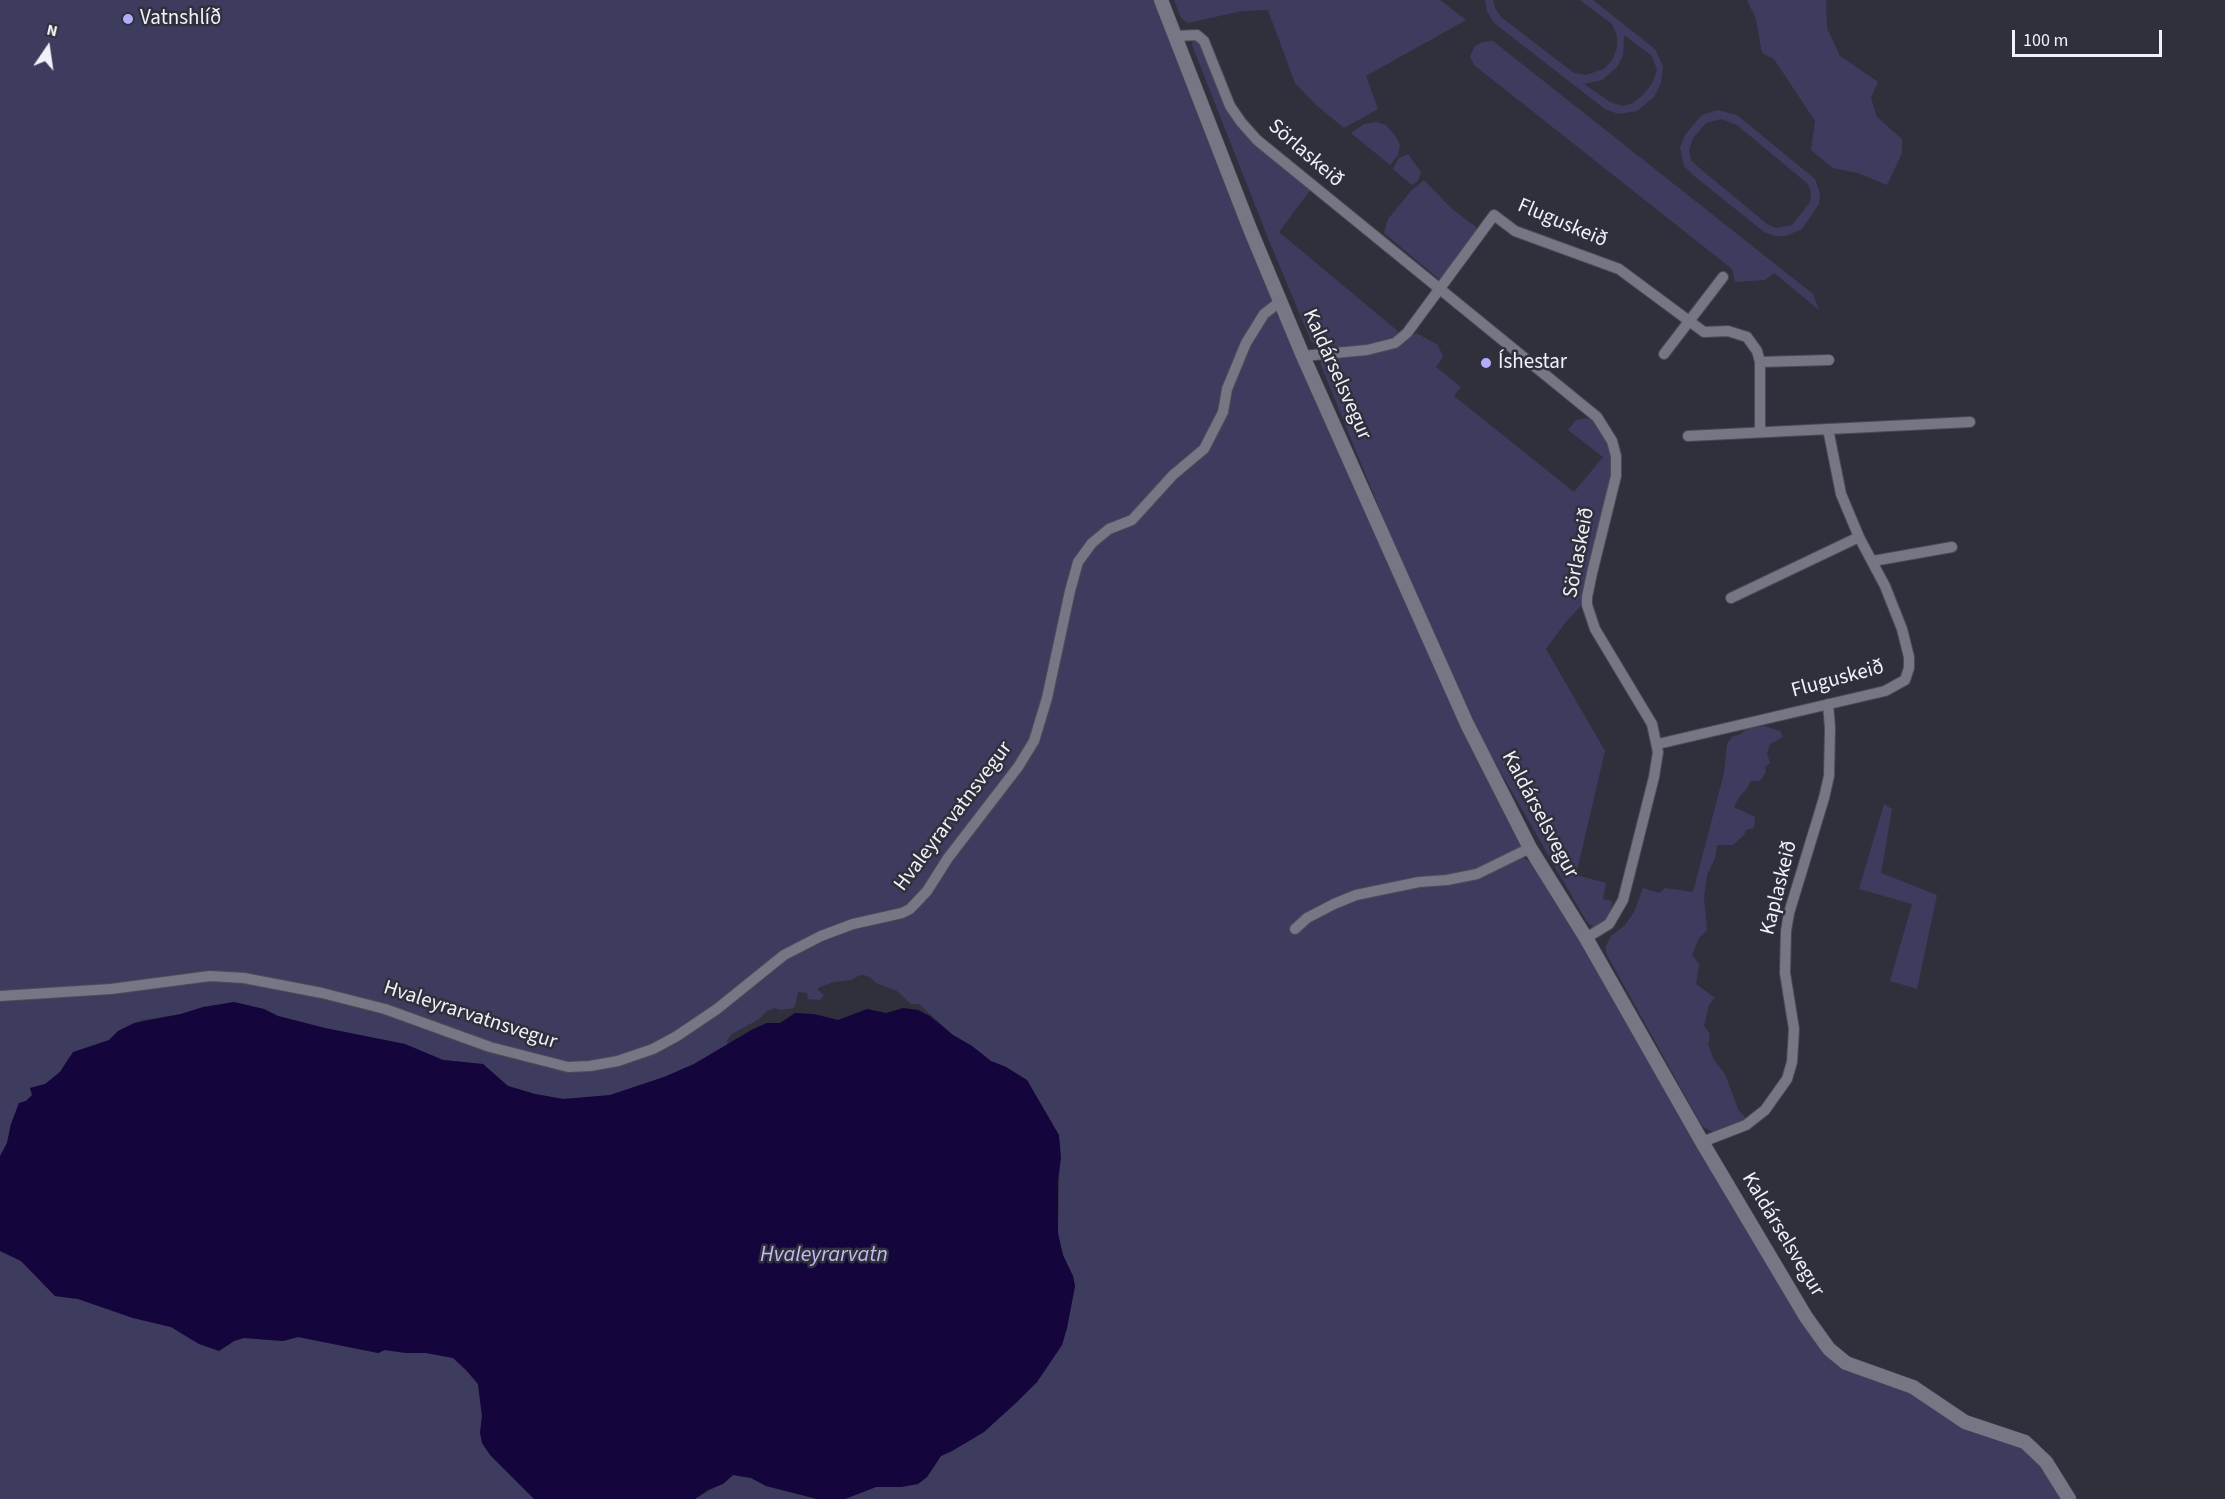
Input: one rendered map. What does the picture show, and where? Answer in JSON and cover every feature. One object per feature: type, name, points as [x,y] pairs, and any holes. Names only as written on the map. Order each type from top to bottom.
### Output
[{"type":"street","name":"Kaldárselsvegur","points":[[1161,0],[1250,229],[1303,356],[1462,714],[1530,848],[1586,939],[1702,1142],[1806,1317],[1829,1349],[1846,1363],[1913,1387],[1965,1422],[2025,1442],[2046,1462],[2069,1499]]},
{"type":"street","name":"Sörlaskeið","points":[[1176,36],[1197,35],[1204,41],[1230,106],[1257,140],[1597,417],[1612,441],[1616,456],[1616,476],[1587,605],[1595,629],[1652,724],[1658,744],[1658,760],[1623,900],[1609,924],[1586,939]]},
{"type":"street","name":"Fluguskeið","points":[[1440,289],[1494,215],[1515,231],[1619,269],[1704,332],[1728,331],[1747,337],[1757,351],[1760,362],[1760,432]]},
{"type":"street","points":[[1664,354],[1723,277]]},
{"type":"street","points":[[1303,356],[1367,350],[1395,343],[1407,333],[1440,289]]},
{"type":"street","name":"Hvaleyrarvatnsvegur","points":[[0,996],[111,989],[210,976],[244,978],[322,993],[385,1009],[497,1049],[568,1067],[618,1061],[653,1049],[677,1036],[717,1009],[784,955],[821,936],[853,924],[902,913],[910,909],[927,891],[948,858],[1018,767],[1034,741],[1047,698],[1078,562],[1092,543],[1109,530],[1132,520],[1173,476],[1204,449],[1223,412],[1227,389],[1246,343],[1264,314],[1281,301]]},
{"type":"street","points":[[1760,362],[1829,360]]},
{"type":"street","points":[[1688,436],[1970,422]]},
{"type":"street","name":"Fluguskeið","points":[[1658,744],[1885,691],[1900,684],[1907,675],[1909,657],[1902,629],[1885,586],[1859,537],[1841,494],[1828,429]]},
{"type":"street","points":[[1731,598],[1859,537]]},
{"type":"street","points":[[1873,561],[1952,547]]},
{"type":"street","name":"Kaplaskeið","points":[[1702,1142],[1746,1125],[1765,1110],[1787,1079],[1792,1062],[1795,1042],[1785,973],[1786,931],[1789,913],[1824,798],[1830,738],[1828,704]]},
{"type":"street","points":[[1295,929],[1307,918],[1356,895],[1419,882],[1447,880],[1477,874],[1530,848]]},
{"type":"shaded area","points":[[0,0],[1166,0],[1280,294],[1277,318],[1281,315],[1524,844],[1513,852],[1543,869],[1813,1336],[1906,1390],[2024,1446],[2044,1464],[2065,1499],[845,1499],[876,1487],[918,1484],[927,1477],[941,1456],[984,1432],[1037,1382],[1062,1345],[1075,1286],[1073,1276],[1063,1256],[1058,1233],[1060,1144],[1057,1133],[1027,1080],[991,1061],[953,1035],[919,1004],[911,1004],[897,991],[876,983],[864,975],[818,988],[824,995],[820,1000],[808,999],[807,993],[798,992],[793,1008],[781,1010],[774,1008],[767,1011],[759,1019],[732,1034],[727,1040],[727,1045],[694,1064],[664,1077],[610,1095],[584,1098],[563,1099],[535,1094],[508,1086],[483,1064],[443,1060],[405,1044],[325,1028],[234,1002],[142,1020],[118,1031],[109,1040],[69,1057],[60,1072],[45,1084],[30,1088],[32,1095],[26,1101],[19,1103],[7,1143],[0,1156]]},
{"type":"shaded area","points":[[1174,0],[1440,0],[1466,20],[1366,76],[1378,109],[1344,128],[1315,104],[1295,83],[1268,10],[1242,11],[1188,23],[1181,18]]},
{"type":"shaded area","points":[[1485,0],[1493,0],[1501,17],[1574,73],[1586,75],[1604,69],[1612,60],[1617,48],[1617,36],[1612,24],[1580,0],[1593,0],[1655,49],[1663,66],[1661,83],[1654,97],[1637,111],[1618,114],[1605,109],[1494,23],[1487,11]],"holes":[[[1624,35],[1651,55],[1657,69],[1653,82],[1633,103],[1624,106],[1610,102],[1584,84],[1602,80],[1617,67],[1623,55]]]},
{"type":"shaded area","points":[[1747,0],[1826,0],[1827,28],[1840,56],[1878,82],[1871,98],[1877,117],[1902,139],[1902,153],[1887,185],[1858,173],[1833,168],[1811,150],[1815,121],[1774,59],[1762,53],[1756,19]]},
{"type":"shaded area","points":[[1197,39],[1235,111],[1311,189],[1279,232],[1400,333],[1392,340],[1382,344],[1324,348],[1316,346],[1311,341],[1192,45],[1193,40]]},
{"type":"shaded area","points":[[1493,41],[1813,294],[1819,310],[1774,273],[1765,280],[1735,282],[1732,269],[1474,65],[1470,56],[1475,46]]},
{"type":"shaded area","points":[[1718,110],[1737,115],[1815,179],[1820,193],[1819,204],[1802,229],[1786,236],[1775,236],[1764,232],[1684,166],[1680,147],[1685,135],[1704,114]],"holes":[[[1721,119],[1737,125],[1808,184],[1811,192],[1810,202],[1792,225],[1776,228],[1767,224],[1691,160],[1689,150],[1693,138],[1706,123]]]},
{"type":"shaded area","points":[[1376,122],[1386,125],[1400,145],[1398,155],[1390,165],[1351,133],[1364,124]]},
{"type":"shaded area","points":[[1408,154],[1421,172],[1418,181],[1412,185],[1393,169],[1399,158]]},
{"type":"shaded area","points":[[1424,180],[1452,209],[1476,227],[1478,236],[1445,277],[1439,279],[1384,233],[1388,219],[1411,191]]},
{"type":"shaded area","points":[[1416,333],[1438,345],[1443,357],[1436,367],[1461,387],[1454,396],[1574,492],[1603,457],[1568,430],[1576,420],[1587,418],[1596,422],[1608,444],[1613,464],[1589,597],[1565,623],[1546,649],[1605,751],[1576,875],[1606,883],[1603,899],[1612,901],[1611,910],[1602,924],[1595,928],[1588,923],[1581,912],[1484,743],[1409,581],[1320,363],[1324,357],[1400,344]]},
{"type":"shaded area","points":[[1764,726],[1780,731],[1783,737],[1770,744],[1767,754],[1770,763],[1765,767],[1766,772],[1760,781],[1751,781],[1734,807],[1755,817],[1754,828],[1746,830],[1733,845],[1717,845],[1715,858],[1707,875],[1704,898],[1707,930],[1699,938],[1692,955],[1699,964],[1696,984],[1715,998],[1709,1005],[1704,1026],[1710,1034],[1708,1044],[1714,1060],[1725,1074],[1738,1109],[1747,1120],[1727,1131],[1713,1132],[1702,1126],[1606,953],[1606,946],[1611,936],[1625,925],[1634,912],[1643,888],[1659,893],[1665,888],[1693,892],[1724,773],[1727,744],[1732,737],[1741,734],[1747,728]]},
{"type":"shaded area","points":[[1884,804],[1892,809],[1881,873],[1937,895],[1917,989],[1890,981],[1912,904],[1859,889]]},
{"type":"shaded area","points":[[0,1251],[21,1261],[55,1296],[78,1299],[133,1318],[171,1327],[199,1344],[227,1346],[244,1338],[283,1341],[298,1337],[378,1353],[385,1350],[426,1353],[453,1358],[478,1384],[482,1416],[480,1433],[490,1455],[534,1499],[0,1499]]},
{"type":"shaded area","points":[[733,1475],[751,1478],[766,1486],[817,1499],[695,1499]]},
{"type":"water","name":"Hvaleyrarvatn","points":[[234,1002],[325,1028],[405,1044],[443,1060],[483,1064],[508,1086],[563,1099],[610,1095],[664,1077],[694,1064],[753,1029],[767,1023],[780,1023],[795,1013],[814,1014],[838,1020],[867,1009],[886,1013],[903,1008],[918,1010],[930,1016],[991,1061],[1027,1080],[1059,1135],[1061,1158],[1058,1180],[1058,1233],[1063,1255],[1075,1286],[1062,1345],[1037,1382],[1017,1402],[984,1432],[941,1456],[927,1477],[918,1484],[876,1487],[845,1499],[817,1499],[766,1486],[751,1478],[733,1475],[723,1484],[695,1499],[534,1499],[490,1455],[482,1443],[480,1433],[482,1416],[478,1384],[453,1358],[426,1353],[385,1350],[378,1353],[298,1337],[283,1341],[244,1338],[234,1341],[219,1351],[199,1344],[171,1327],[133,1318],[78,1299],[55,1296],[21,1261],[0,1251],[0,1156],[7,1143],[19,1103],[26,1101],[32,1095],[30,1088],[45,1084],[60,1072],[73,1052],[109,1040],[118,1031],[134,1023]]},
{"type":"place","name":"Vatnshlíð","points":[[128,19]]},
{"type":"place","name":"Íshestar","points":[[1486,363]]}]
